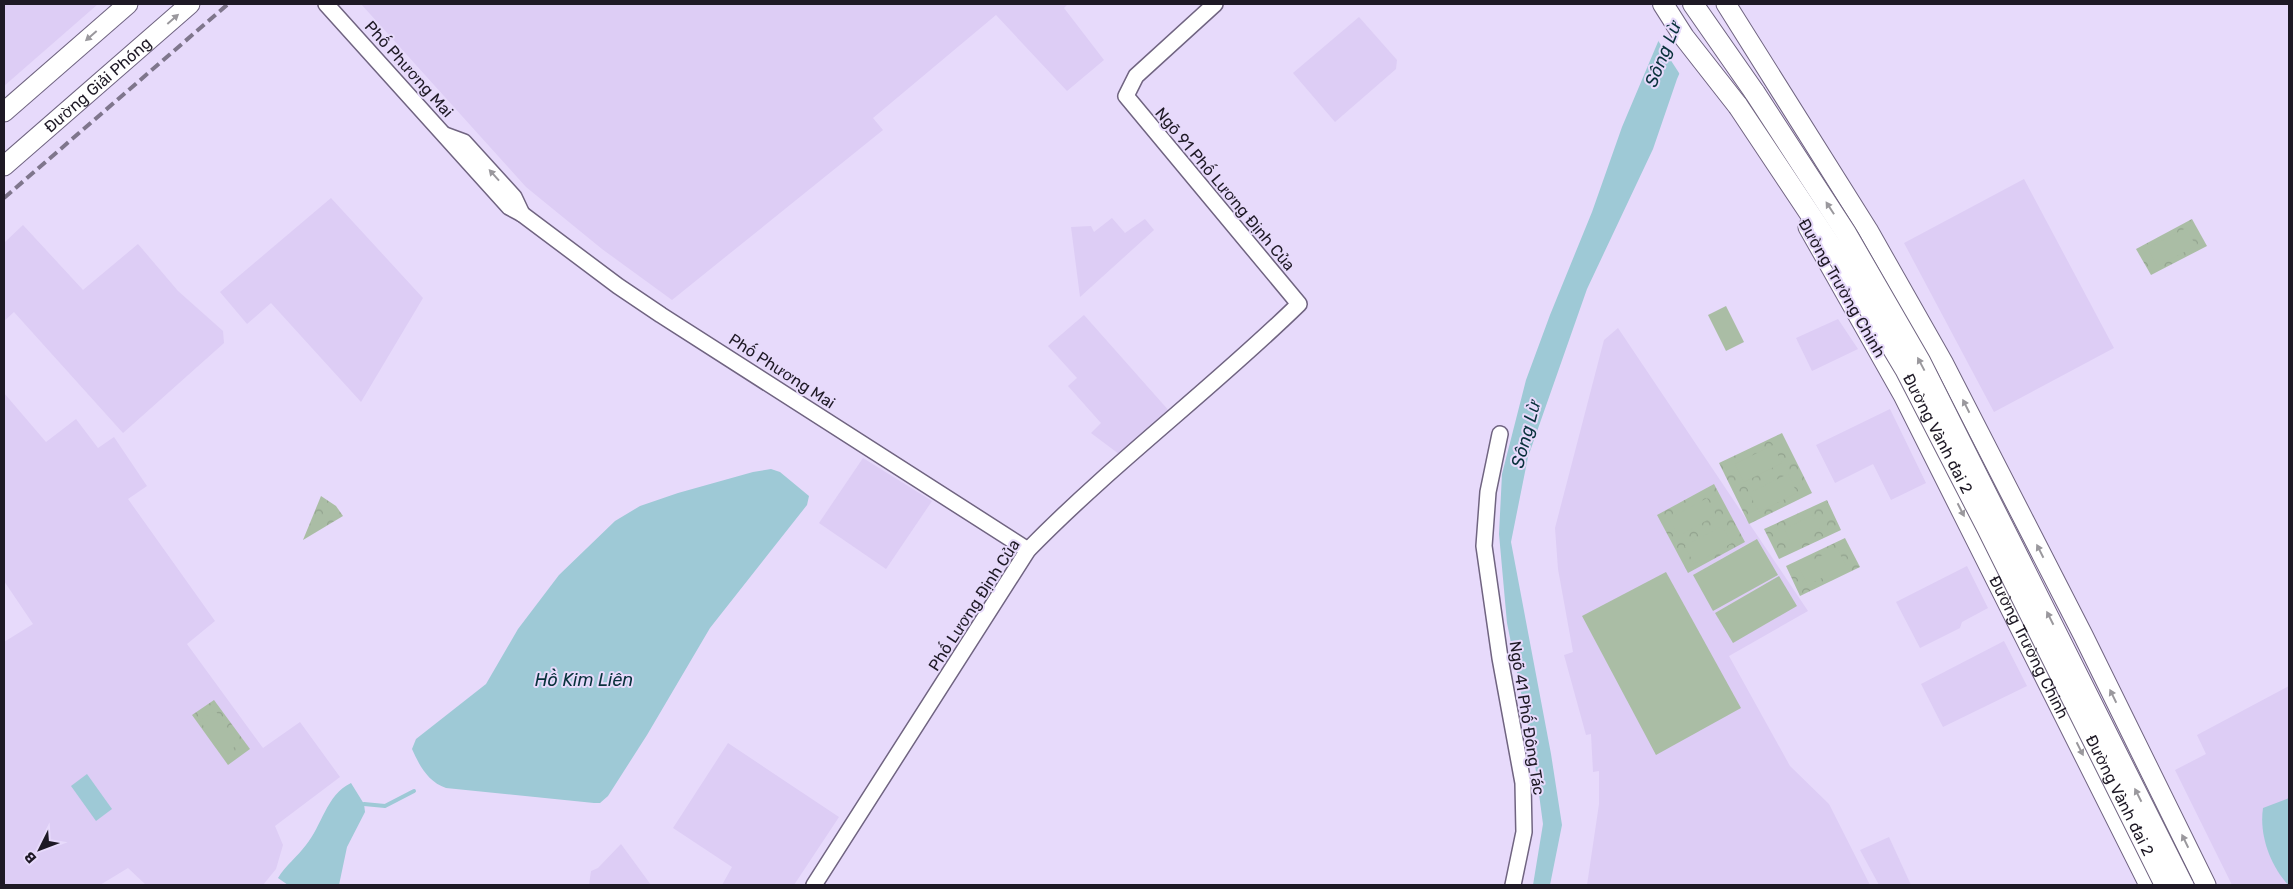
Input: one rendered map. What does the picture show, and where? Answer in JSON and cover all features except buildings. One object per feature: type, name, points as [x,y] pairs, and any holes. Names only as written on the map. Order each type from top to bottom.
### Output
[{"type":"highway","name":"Đường Vành đai 2","points":[[1693,4],[1755,93],[1846,233],[1920,361],[2183,885]]},
{"type":"highway","points":[[1722,4],[1755,93]]},
{"type":"highway","name":"Đường Vành đai 2","points":[[1662,6],[1738,106],[1832,247],[1905,369],[1987,528],[2165,885]]},
{"type":"main road","points":[[4,112],[128,4]]},
{"type":"main road","name":"Đường Giải Phóng","points":[[4,166],[190,4]]},
{"type":"main road","points":[[1722,4],[1868,230],[1944,364],[2083,635],[2206,885]]},
{"type":"main road","name":"Đường Trường Chinh","points":[[1662,6],[1691,57],[1759,153],[1820,247],[1903,395],[2149,885]]},
{"type":"main road","points":[[1820,247],[1868,230]]},
{"type":"main road","points":[[2035,660],[2083,635]]},
{"type":"street","name":"Phố Phương Mai","points":[[326,4],[399,87],[445,135],[464,142],[514,197],[522,214],[661,315],[1028,550]]},
{"type":"street","name":"Ngõ 91 Phố Lương Định Của","points":[[1215,4],[1136,76],[1126,96],[1299,304]]},
{"type":"street","name":"Phố Lương Định Của","points":[[814,885],[1028,550],[1075,504],[1242,357],[1299,304]]},
{"type":"street","name":"Ngõ 41 Phố Đông Tác","points":[[1500,434],[1484,524],[1484,546],[1493,615],[1522,783],[1524,832],[1513,885]]},
{"type":"shaded area","points":[[4,4],[98,4],[4,86]]},
{"type":"shaded area","points":[[361,4],[1068,4],[1064,8],[1104,60],[1067,91],[996,15],[873,118],[883,130],[672,300],[602,249],[526,187]]},
{"type":"shaded area","points":[[1359,17],[1397,60],[1396,69],[1335,122],[1293,73]]},
{"type":"shaded area","points":[[2024,179],[2114,348],[1994,412],[1904,243]]},
{"type":"shaded area","points":[[331,198],[423,298],[361,402],[271,303],[247,324],[220,292]]},
{"type":"shaded area","points":[[1112,218],[1125,233],[1145,219],[1154,230],[1080,297],[1071,227],[1091,226],[1094,232]]},
{"type":"shaded area","points":[[23,225],[83,290],[138,244],[178,291],[223,331],[224,343],[123,433],[14,312],[4,321],[4,243]]},
{"type":"shaded area","points":[[1084,315],[1170,412],[1119,454],[1091,433],[1101,423],[1068,386],[1077,378],[1048,346]]},
{"type":"shaded area","points":[[1838,319],[1858,349],[1812,371],[1796,338]]},
{"type":"shaded area","points":[[1618,328],[1808,611],[1729,656],[1790,766],[1829,804],[1870,885],[1587,885],[1599,804],[1599,771],[1593,772],[1591,734],[1586,735],[1564,655],[1573,652],[1558,569],[1555,528],[1604,340]]},
{"type":"shaded area","points":[[4,393],[46,442],[76,419],[98,448],[114,437],[147,486],[128,499],[215,621],[187,644],[263,748],[300,722],[340,777],[275,826],[283,845],[276,869],[263,885],[146,885],[128,868],[100,885],[4,885],[4,642],[33,624],[4,581]]},
{"type":"shaded area","points":[[1890,409],[1926,483],[1891,500],[1873,464],[1835,483],[1816,445]]},
{"type":"shaded area","points":[[863,458],[932,501],[886,569],[819,523]]},
{"type":"shaded area","points":[[1967,566],[1988,608],[1962,622],[1960,628],[1920,648],[1896,602]]},
{"type":"shaded area","points":[[2004,641],[2027,686],[1943,727],[1921,684]]},
{"type":"shaded area","points":[[2289,686],[2289,885],[2232,885],[2175,770],[2206,754],[2197,735]]},
{"type":"shaded area","points":[[728,743],[839,817],[794,885],[722,885],[732,867],[673,828]]},
{"type":"shaded area","points":[[1889,837],[1911,885],[1879,885],[1860,850]]},
{"type":"shaded area","points":[[621,844],[651,885],[589,885],[591,871],[598,868]]},
{"type":"green space","points":[[2192,219],[2207,246],[2151,275],[2136,249]]},
{"type":"green space","points":[[2186,228],[2196,246],[2157,266],[2148,248]]},
{"type":"green space","points":[[1726,306],[1744,342],[1726,351],[1708,315]]},
{"type":"green space","points":[[1782,433],[1812,493],[1749,524],[1719,463]]},
{"type":"green space","points":[[1773,445],[1782,463],[1744,482],[1735,464]]},
{"type":"green space","points":[[1788,474],[1797,493],[1759,512],[1749,493]]},
{"type":"green space","points":[[1714,484],[1745,542],[1688,573],[1657,515]]},
{"type":"green space","points":[[321,496],[336,506],[343,516],[303,540]]},
{"type":"green space","points":[[1707,498],[1716,515],[1679,536],[1669,519]]},
{"type":"green space","points":[[1827,500],[1841,530],[1779,559],[1764,529]]},
{"type":"green space","points":[[1813,515],[1820,530],[1792,544],[1784,529]]},
{"type":"green space","points":[[1722,526],[1732,543],[1694,564],[1685,546]]},
{"type":"green space","points":[[1845,538],[1860,567],[1800,596],[1786,566]]},
{"type":"green space","points":[[1757,539],[1778,575],[1713,611],[1693,575]]},
{"type":"green space","points":[[1837,548],[1846,566],[1808,585],[1799,567]]},
{"type":"green space","points":[[1666,572],[1741,708],[1656,755],[1582,616]]},
{"type":"green space","points":[[1779,576],[1797,606],[1733,643],[1715,613]]},
{"type":"green space","points":[[214,700],[250,749],[228,765],[192,715]]},
{"type":"green space","points":[[215,710],[239,744],[224,754],[200,721]]},
{"type":"water","name":"Sông Lừ","points":[[1674,4],[1710,4],[1677,79],[1653,149],[1587,289],[1528,457],[1511,542],[1551,754],[1562,825],[1550,885],[1533,885],[1543,824],[1534,757],[1507,623],[1499,534],[1502,474],[1526,380],[1592,212],[1622,127]]},
{"type":"water","name":"Hồ Kim Liên","points":[[771,469],[780,472],[809,496],[807,505],[710,628],[647,735],[608,796],[600,803],[594,803],[446,788],[429,777],[421,767],[412,749],[416,739],[486,684],[518,629],[559,575],[615,521],[640,506],[678,493],[753,472]]},
{"type":"water","points":[[87,774],[112,809],[96,821],[71,786]]},
{"type":"water","points":[[351,783],[364,804],[365,812],[347,847],[339,885],[288,885],[278,878],[312,837],[325,811],[336,795]]},
{"type":"water","points":[[2289,798],[2288,885],[2276,868],[2267,849],[2262,818],[2263,808]]},
{"type":"pier","points":[[1671,4],[1713,4],[1681,76],[1657,39]]},
{"type":"waterway","points":[[364,804],[385,806],[414,791]]},
{"type":"railway","points":[[4,198],[228,4]]}]
